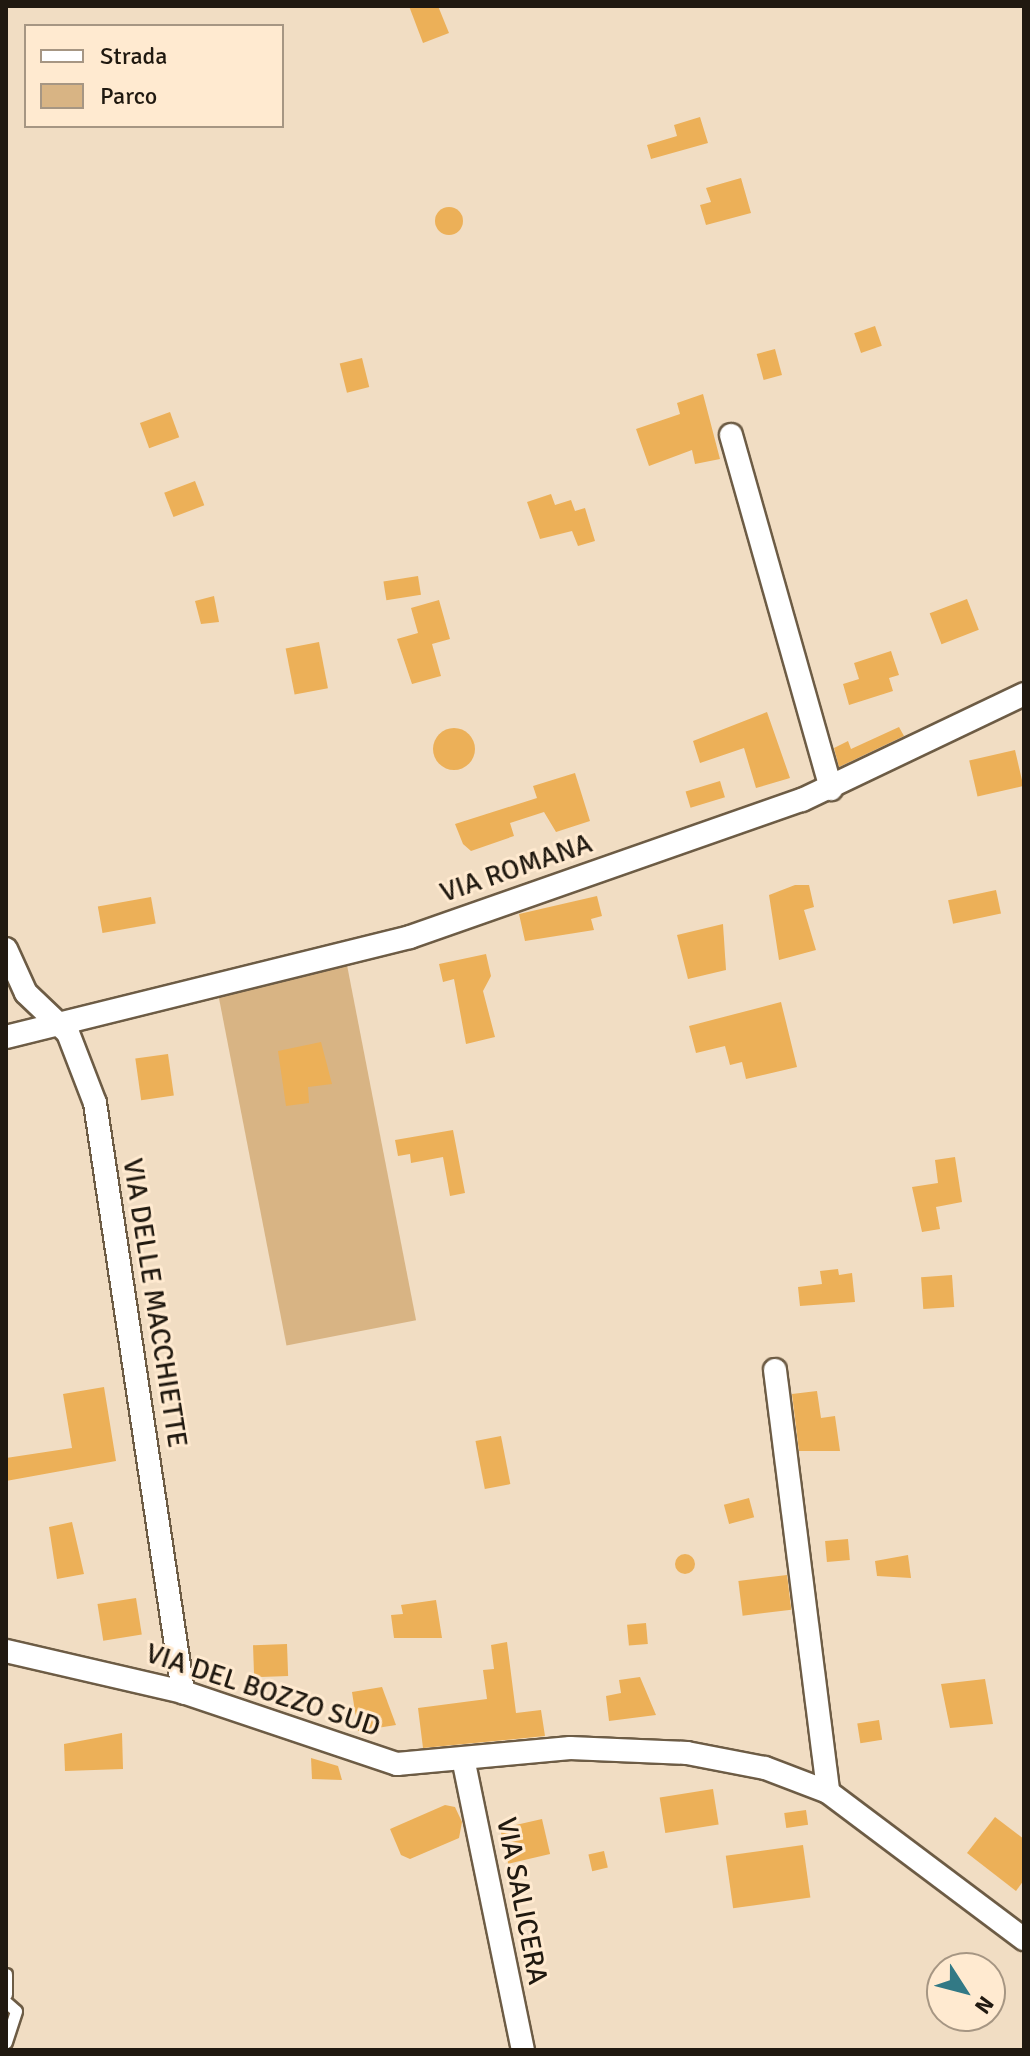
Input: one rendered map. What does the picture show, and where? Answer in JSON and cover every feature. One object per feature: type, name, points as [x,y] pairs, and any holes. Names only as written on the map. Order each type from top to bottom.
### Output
[{"type":"street","points":[[731,435],[831,789]]},
{"type":"street","name":"VIA ROMANA","points":[[6,1037],[56,1020],[410,937],[831,789],[1024,694]]},
{"type":"street","name":"VIA DELLE MACCHIETTE","points":[[6,949],[26,993],[56,1020],[95,1103],[183,1692]]},
{"type":"street","points":[[775,1370],[828,1792]]},
{"type":"street","name":"VIA DEL BOZZO SUD","points":[[6,1651],[183,1692],[397,1764],[464,1763],[570,1748],[687,1753],[765,1768],[828,1792],[1024,1939]]},
{"type":"street","name":"VIA SALICERA","points":[[464,1763],[523,2050]]},
{"type":"lane","points":[[6,1974],[6,1994]]},
{"type":"lane","points":[[6,2002],[16,2011],[6,2042]]},
{"type":"green space","points":[[347,965],[416,1320],[286,1346],[217,990]]},
{"type":"building","points":[[409,6],[438,6],[449,33],[423,43]]},
{"type":"building","points":[[700,117],[708,143],[651,159],[647,145],[677,136],[674,125]]},
{"type":"building","points":[[741,178],[751,213],[706,225],[700,205],[711,202],[706,188]]},
{"type":"building","points":[[449,207],[459,211],[463,221],[459,231],[449,235],[439,231],[435,221],[439,211]]},
{"type":"building","points":[[875,326],[882,346],[861,353],[854,333]]},
{"type":"building","points":[[775,349],[782,375],[764,380],[757,354]]},
{"type":"building","points":[[362,358],[369,387],[347,393],[340,364]]},
{"type":"building","points":[[703,394],[720,459],[695,464],[692,450],[649,466],[636,429],[680,414],[677,403]]},
{"type":"building","points":[[170,412],[179,437],[149,448],[140,423]]},
{"type":"building","points":[[195,481],[204,505],[174,517],[164,493]]},
{"type":"building","points":[[551,494],[555,505],[571,500],[575,511],[585,508],[595,541],[578,546],[572,531],[540,539],[527,502]]},
{"type":"building","points":[[418,576],[421,595],[386,600],[383,581]]},
{"type":"building","points":[[214,596],[219,622],[201,624],[195,601]]},
{"type":"building","points":[[967,599],[979,630],[941,644],[930,613]]},
{"type":"building","points":[[439,600],[450,639],[432,644],[441,676],[412,684],[397,639],[418,633],[411,608]]},
{"type":"building","points":[[319,642],[328,688],[295,695],[286,648]]},
{"type":"building","points":[[891,651],[899,675],[889,678],[893,691],[849,705],[843,684],[859,679],[854,663]]},
{"type":"building","points":[[767,712],[790,778],[756,788],[744,748],[700,763],[693,741]]},
{"type":"building","points":[[899,727],[904,736],[839,767],[834,748],[848,741],[851,749]]},
{"type":"building","points":[[454,728],[469,734],[475,749],[469,764],[454,770],[439,764],[433,749],[439,734]]},
{"type":"building","points":[[1015,750],[1023,786],[978,797],[969,761]]},
{"type":"building","points":[[575,773],[590,821],[556,832],[544,812],[510,823],[514,836],[471,851],[463,844],[455,824],[537,798],[533,786]]},
{"type":"building","points":[[720,781],[725,797],[691,808],[686,792]]},
{"type":"building","points":[[795,885],[809,885],[814,907],[804,910],[816,950],[779,960],[769,895]]},
{"type":"building","points":[[996,890],[1001,913],[953,924],[948,900]]},
{"type":"building","points":[[597,896],[602,916],[591,919],[594,930],[525,941],[519,914]]},
{"type":"building","points":[[151,897],[156,924],[103,933],[98,906]]},
{"type":"building","points":[[723,924],[726,970],[688,979],[677,935]]},
{"type":"building","points":[[486,954],[491,976],[483,991],[495,1037],[466,1044],[454,979],[443,982],[439,964]]},
{"type":"building","points":[[781,1002],[797,1067],[746,1079],[742,1062],[730,1065],[725,1046],[696,1053],[689,1026]]},
{"type":"building","points":[[321,1042],[332,1084],[308,1087],[309,1103],[286,1106],[278,1051]]},
{"type":"building","points":[[168,1054],[174,1096],[141,1100],[135,1059]]},
{"type":"building","points":[[453,1130],[465,1193],[450,1196],[443,1157],[411,1163],[410,1154],[398,1156],[395,1140]]},
{"type":"building","points":[[955,1157],[962,1202],[936,1207],[940,1229],[922,1232],[912,1187],[938,1183],[935,1160]]},
{"type":"building","points":[[838,1269],[839,1275],[852,1273],[855,1302],[800,1306],[798,1287],[822,1284],[820,1271]]},
{"type":"building","points":[[952,1275],[954,1307],[923,1309],[921,1277]]},
{"type":"building","points":[[104,1387],[116,1461],[6,1481],[6,1458],[72,1448],[63,1394]]},
{"type":"building","points":[[817,1391],[821,1418],[835,1416],[840,1451],[799,1451],[792,1394]]},
{"type":"building","points":[[501,1436],[510,1484],[485,1489],[475,1441]]},
{"type":"building","points":[[749,1498],[754,1517],[729,1524],[724,1505]]},
{"type":"building","points":[[72,1522],[84,1574],[57,1579],[49,1527]]},
{"type":"building","points":[[848,1539],[850,1560],[827,1562],[825,1541]]},
{"type":"building","points":[[685,1554],[692,1557],[695,1564],[692,1571],[685,1574],[678,1571],[675,1564],[678,1557]]},
{"type":"building","points":[[908,1555],[911,1578],[877,1576],[875,1561]]},
{"type":"building","points":[[787,1575],[791,1610],[743,1616],[738,1581]]},
{"type":"building","points":[[136,1598],[142,1635],[103,1641],[97,1604]]},
{"type":"building","points":[[436,1600],[442,1638],[394,1638],[391,1615],[403,1614],[401,1605]]},
{"type":"building","points":[[646,1623],[648,1644],[629,1646],[627,1625]]},
{"type":"building","points":[[507,1642],[516,1713],[541,1710],[545,1736],[423,1748],[418,1708],[487,1699],[483,1670],[494,1669],[491,1645]]},
{"type":"building","points":[[287,1644],[288,1676],[254,1677],[253,1645]]},
{"type":"building","points":[[640,1677],[656,1715],[609,1721],[606,1696],[621,1693],[619,1680]]},
{"type":"building","points":[[985,1679],[993,1724],[950,1728],[941,1684]]},
{"type":"building","points":[[382,1687],[396,1725],[358,1731],[352,1692]]},
{"type":"building","points":[[879,1720],[882,1740],[860,1743],[857,1723]]},
{"type":"building","points":[[122,1733],[123,1769],[65,1771],[64,1744]]},
{"type":"building","points":[[311,1758],[338,1766],[342,1780],[312,1779]]},
{"type":"building","points":[[713,1789],[719,1825],[665,1833],[660,1797]]},
{"type":"building","points":[[445,1805],[455,1807],[462,1822],[459,1838],[410,1859],[401,1855],[390,1829]]},
{"type":"building","points":[[806,1810],[808,1825],[786,1828],[784,1813]]},
{"type":"building","points":[[995,1817],[1024,1839],[1024,1880],[1016,1891],[967,1853]]},
{"type":"building","points":[[542,1819],[550,1854],[508,1864],[500,1829]]},
{"type":"building","points":[[803,1845],[810,1897],[733,1908],[726,1856]]},
{"type":"building","points":[[604,1851],[608,1868],[592,1871],[588,1855]]}]
